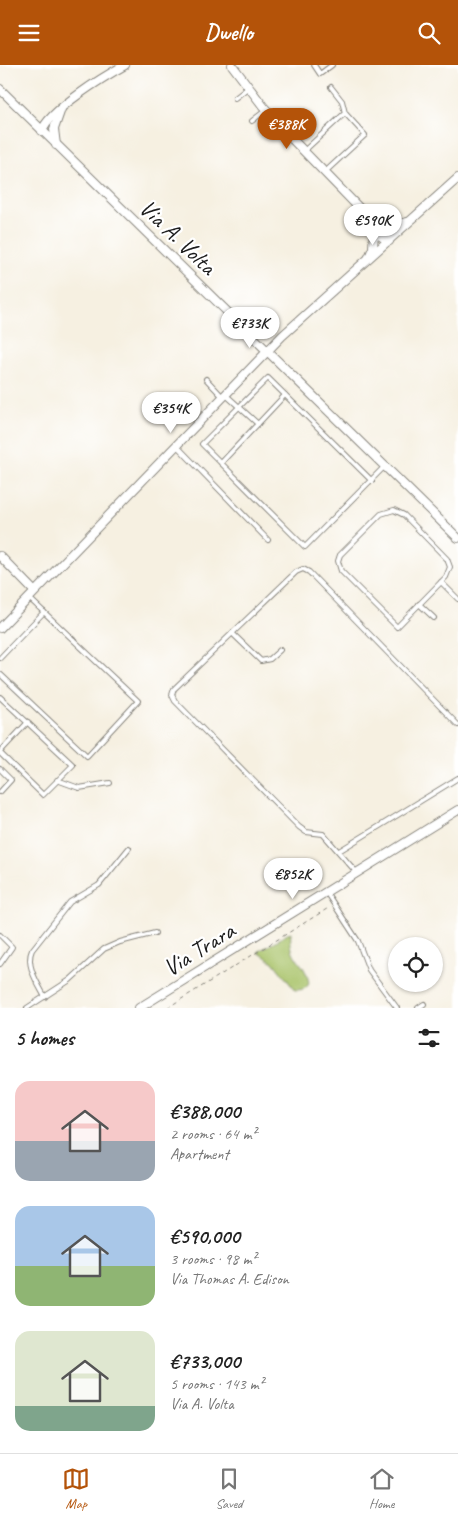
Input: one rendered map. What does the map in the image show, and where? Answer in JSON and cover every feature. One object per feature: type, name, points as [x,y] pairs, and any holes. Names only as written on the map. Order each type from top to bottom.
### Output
[{"type":"street","points":[[42,131],[61,109],[96,82],[125,65]]},
{"type":"street","points":[[232,65],[266,110],[366,215],[379,223],[393,226],[413,218]]},
{"type":"street","name":"Via A. Volta","points":[[0,89],[458,538]]},
{"type":"street","points":[[28,117],[53,119]]},
{"type":"street","points":[[53,119],[56,145]]},
{"type":"street","points":[[0,627],[267,350],[458,178]]},
{"type":"street","points":[[366,215],[380,237],[389,241]]},
{"type":"street","points":[[379,223],[389,241]]},
{"type":"street","points":[[364,263],[373,248],[374,230]]},
{"type":"street","points":[[0,556],[32,594]]},
{"type":"street","name":"Via Trara","points":[[139,1008],[458,811]]},
{"type":"lane","points":[[314,65],[320,74],[332,65]]},
{"type":"lane","points":[[235,98],[249,87]]},
{"type":"lane","points":[[324,172],[365,135],[345,113],[342,101],[331,87]]},
{"type":"lane","points":[[252,121],[266,110]]},
{"type":"lane","points":[[304,151],[345,113]]},
{"type":"lane","points":[[372,481],[268,378],[202,444],[306,547],[372,481],[385,466]]},
{"type":"lane","points":[[206,379],[258,424]]},
{"type":"lane","points":[[221,463],[285,395]]},
{"type":"lane","points":[[176,445],[268,540]]},
{"type":"lane","points":[[387,511],[396,511],[404,515],[448,560],[450,572],[441,582],[397,627],[341,571],[338,564],[339,557],[382,514],[387,511]]},
{"type":"lane","points":[[357,873],[323,834],[306,832],[299,827],[173,699],[172,695],[176,687],[296,572],[305,570],[458,725]]},
{"type":"lane","points":[[441,582],[458,599]]},
{"type":"lane","points":[[0,674],[87,756],[138,701],[44,612],[32,594]]},
{"type":"lane","points":[[419,604],[434,618]]},
{"type":"lane","points":[[0,658],[44,612]]},
{"type":"lane","points":[[232,633],[262,661],[270,659],[280,649]]},
{"type":"lane","points":[[0,697],[28,722],[73,765],[43,795],[0,753],[28,722]]},
{"type":"lane","points":[[0,769],[11,780],[0,792]]},
{"type":"lane","points":[[339,851],[458,778]]},
{"type":"lane","points":[[57,780],[79,788],[110,783]]},
{"type":"lane","points":[[45,997],[30,966],[29,957],[32,950],[73,900],[99,885],[129,848]]},
{"type":"lane","points":[[326,892],[358,941],[369,970],[397,1008]]},
{"type":"lane","points":[[27,1008],[33,1006],[70,980],[104,949],[155,933]]},
{"type":"lane","points":[[0,935],[12,947],[0,964]]},
{"type":"lane","points":[[418,1008],[424,1004]]},
{"type":"path","points":[[167,1008],[334,904]]},
{"type":"green space","points":[[291,932],[294,955],[304,969],[309,983],[306,988],[300,990],[295,990],[273,962],[258,952]]}]
